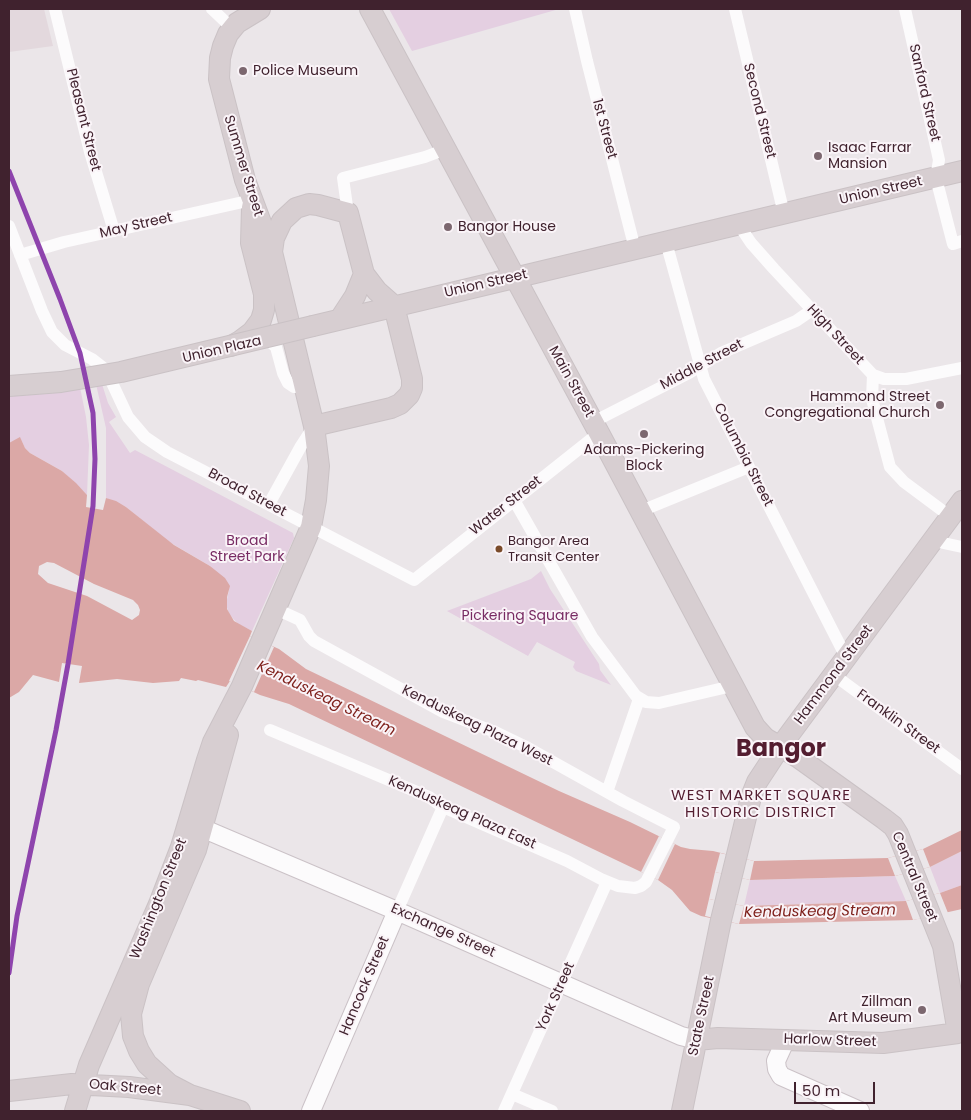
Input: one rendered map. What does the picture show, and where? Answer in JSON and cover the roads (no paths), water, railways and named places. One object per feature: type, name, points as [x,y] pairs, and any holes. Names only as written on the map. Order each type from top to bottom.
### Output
[{"type":"main road","points":[[232,28],[260,9]]},
{"type":"main road","name":"Main Street","points":[[370,9],[641,511],[732,686],[757,730],[765,738],[780,747]]},
{"type":"main road","name":"Summer Street","points":[[232,28],[221,52],[219,79],[252,200],[272,252],[314,426]]},
{"type":"main road","name":"Union Street","points":[[9,386],[104,376],[962,171]]},
{"type":"main road","points":[[230,346],[256,328],[262,315],[264,300],[251,243],[252,200]]},
{"type":"main road","points":[[272,252],[274,238],[279,226],[285,217],[296,208],[305,205],[318,205],[348,213],[364,274],[377,291],[394,306],[412,379],[412,388],[409,395],[403,402],[391,408],[314,426]]},
{"type":"main road","points":[[340,319],[358,289],[364,274]]},
{"type":"main road","name":"Washington Street","points":[[190,1095],[163,1079],[143,1058],[133,1036],[131,1014],[139,984],[179,892],[196,825],[242,686],[312,527],[318,492],[319,466],[314,426]]},
{"type":"main road","name":"Hammond Street","points":[[724,911],[754,789],[761,775],[956,509]]},
{"type":"main road","name":"Central Street","points":[[780,747],[889,822],[896,830],[931,916],[946,960],[961,1034]]},
{"type":"main road","name":"Washington Street","points":[[75,1111],[89,1065],[166,885],[196,825]]},
{"type":"main road","name":"State Street","points":[[682,1111],[724,911]]},
{"type":"main road","name":"Harlow Street","points":[[697,1040],[718,1038],[786,1039],[883,1043],[961,1034]]},
{"type":"main road","name":"Oak Street","points":[[9,1091],[82,1084],[129,1087],[190,1095],[240,1111]]},
{"type":"street","name":"Pleasant Street","points":[[55,9],[92,158],[114,231]]},
{"type":"street","points":[[212,9],[232,28]]},
{"type":"street","name":"1st Street","points":[[575,9],[636,249]]},
{"type":"street","name":"Second Street","points":[[735,9],[784,214]]},
{"type":"street","name":"Sanford Street","points":[[909,10],[939,160],[936,178],[958,242]]},
{"type":"street","points":[[348,213],[343,178],[425,158],[446,149]]},
{"type":"street","name":"May Street","points":[[20,255],[64,242],[252,200]]},
{"type":"street","name":"High Street","points":[[739,225],[761,254],[873,375],[884,378],[906,379],[962,368]]},
{"type":"street","points":[[9,226],[46,319],[55,336],[65,345],[100,365],[110,377]]},
{"type":"street","name":"Columbia Street","points":[[666,242],[700,366],[707,384],[846,658]]},
{"type":"street","name":"Middle Street","points":[[596,427],[721,353],[796,321],[812,310]]},
{"type":"street","name":"Union Plaza","points":[[110,377],[264,339],[276,346],[283,373],[288,382],[294,387],[304,386]]},
{"type":"street","points":[[873,375],[872,399],[890,467],[904,482],[956,509]]},
{"type":"street","name":"Broad Street","points":[[110,377],[128,417],[145,437],[167,452],[414,580]]},
{"type":"street","points":[[268,504],[314,426]]},
{"type":"street","name":"Water Street","points":[[414,580],[514,500],[596,427]]},
{"type":"street","points":[[641,511],[749,467]]},
{"type":"street","points":[[514,500],[592,636],[639,699],[650,703],[659,703],[732,686]]},
{"type":"street","points":[[934,541],[962,547]]},
{"type":"street","name":"Kenduskeag Plaza West","points":[[276,609],[297,618],[311,639],[443,712],[495,732],[528,748],[607,792],[674,826],[650,876]]},
{"type":"street","name":"Franklin Street","points":[[834,675],[962,768]]},
{"type":"street","points":[[607,792],[639,699]]},
{"type":"street","name":"Kenduskeag Plaza East","points":[[270,730],[429,797],[444,807],[567,861],[607,882],[622,887],[635,888],[641,886],[650,876]]},
{"type":"street","name":"Hancock Street","points":[[311,1111],[444,807]]},
{"type":"street","name":"Exchange Street","points":[[196,825],[681,1036],[697,1040]]},
{"type":"street","name":"York Street","points":[[504,1111],[607,882]]},
{"type":"street","points":[[786,1039],[776,1061],[780,1076],[860,1111]]},
{"type":"street","points":[[512,1094],[552,1111]]},
{"type":"water","name":"Kenduskeag Stream","points":[[20,437],[25,448],[30,453],[62,471],[87,495],[86,507],[103,510],[106,498],[116,501],[174,545],[210,566],[225,578],[230,586],[227,597],[227,609],[234,621],[252,631],[250,636],[279,649],[306,669],[559,791],[681,847],[713,851],[754,861],[888,858],[923,849],[962,830],[962,851],[930,867],[895,876],[750,880],[715,872],[709,899],[744,906],[906,901],[940,893],[962,885],[962,909],[913,920],[739,924],[701,916],[690,911],[672,890],[658,880],[289,704],[260,695],[230,681],[226,687],[181,678],[179,681],[153,683],[117,679],[79,683],[82,666],[62,663],[59,682],[33,675],[19,692],[9,698],[9,443]],"holes":[[[47,562],[54,563],[94,584],[133,600],[138,605],[139,615],[132,620],[87,596],[48,583],[38,574],[39,566]]]},
{"type":"place","name":"Police Museum","points":[[243,71]]},
{"type":"place","name":"Isaac Farrar Mansion","points":[[818,156]]},
{"type":"place","name":"Bangor House","points":[[448,227]]},
{"type":"place","name":"Hammond Street Congregational Church","points":[[940,405]]},
{"type":"place","name":"Adams-Pickering Block","points":[[644,434]]},
{"type":"place","name":"Bangor Area Transit Center","points":[[499,549]]},
{"type":"place","name":"Zillman Art Museum","points":[[922,1010]]},
{"type":"district","name":"Bangor","points":[[781,750]]},
{"type":"district","name":"WEST MARKET SQUARE HISTORIC DISTRICT","points":[[761,804]]},
{"type":"park label","name":"Broad Street Park","points":[[247,550]]},
{"type":"park label","name":"Pickering Square","points":[[520,616]]}]
